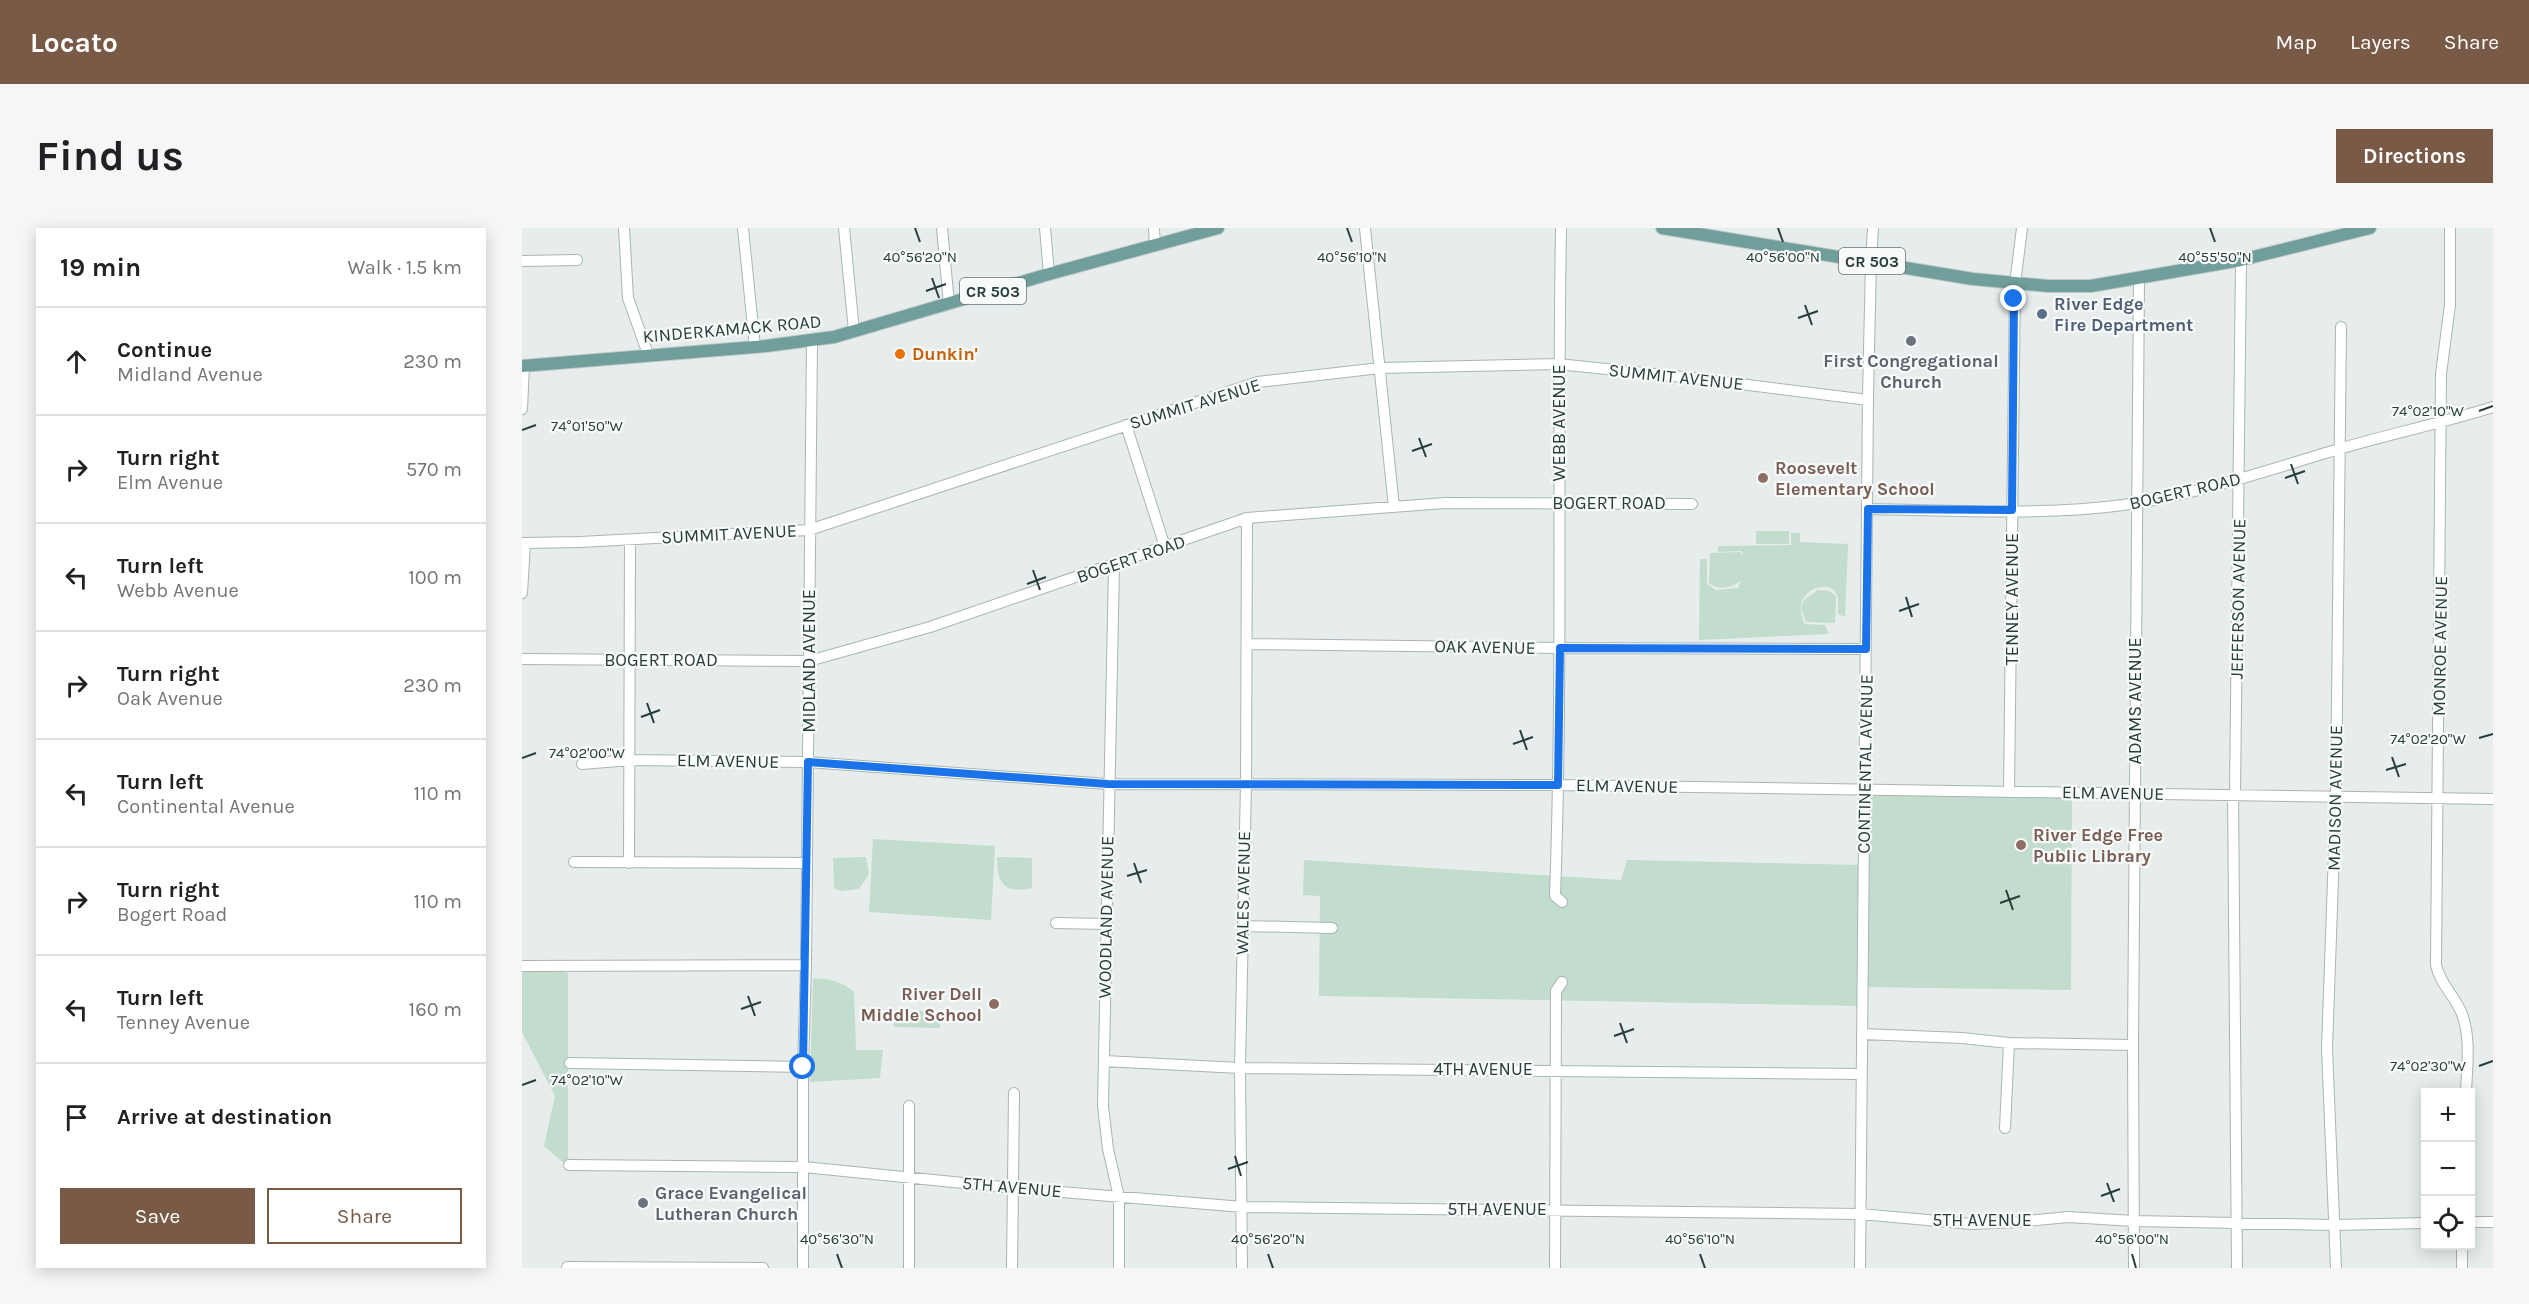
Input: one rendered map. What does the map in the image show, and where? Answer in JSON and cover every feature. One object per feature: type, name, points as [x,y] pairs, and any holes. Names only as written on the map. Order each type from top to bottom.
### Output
[{"type":"main road","name":"KINDERKAMACK ROAD","points":[[523,366],[812,342],[1218,228]]},
{"type":"main road","name":"CR 503","points":[[1662,228],[1722,233],[1917,270],[2015,284],[2091,286],[2241,260],[2342,232],[2370,228]]},
{"type":"street","points":[[624,228],[628,298],[648,354]]},
{"type":"street","points":[[743,228],[755,347]]},
{"type":"street","points":[[844,228],[854,331]]},
{"type":"street","points":[[942,228],[949,304]]},
{"type":"street","points":[[1045,228],[1049,274]]},
{"type":"street","points":[[1154,228],[1155,245]]},
{"type":"street","points":[[1365,228],[1394,507]]},
{"type":"street","name":"WEBB AVENUE","points":[[1560,228],[1558,364],[1560,648],[1555,896],[1562,902]]},
{"type":"street","name":"CONTINENTAL AVENUE","points":[[1860,1268],[1868,400],[1870,261],[1874,228]]},
{"type":"street","name":"TENNEY AVENUE","points":[[2009,791],[2015,284],[2022,228]]},
{"type":"street","name":"MONROE AVENUE","points":[[2451,228],[2450,305],[2441,374],[2436,965],[2443,984],[2456,1003],[2466,1026],[2468,1040],[2466,1088]]},
{"type":"street","points":[[522,261],[577,260]]},
{"type":"street","name":"JEFFERSON AVENUE","points":[[2237,1268],[2234,794],[2241,260]]},
{"type":"street","name":"ADAMS AVENUE","points":[[2134,1268],[2133,1045],[2139,279]]},
{"type":"street","name":"MADISON AVENUE","points":[[2336,1268],[2327,1048],[2336,796],[2341,327]]},
{"type":"street","name":"MIDLAND AVENUE","points":[[803,1268],[803,1067],[812,342]]},
{"type":"street","name":"SUMMIT AVENUE","points":[[523,543],[630,540],[809,530],[1258,382],[1380,368],[1558,364],[1868,400]]},
{"type":"street","points":[[523,366],[523,408]]},
{"type":"street","name":"BOGERT ROAD","points":[[1868,509],[2072,509],[2137,503],[2239,479],[2341,448],[2441,423],[2493,407]]},
{"type":"street","points":[[1126,425],[1165,547]]},
{"type":"street","name":"BOGERT ROAD","points":[[522,659],[809,661],[930,627],[1247,518],[1445,502],[1692,504]]},
{"type":"street","name":"WALES AVENUE","points":[[1242,1268],[1240,1068],[1248,644],[1247,518]]},
{"type":"street","points":[[629,862],[630,540]]},
{"type":"street","points":[[522,593],[523,543]]},
{"type":"street","name":"WOODLAND AVENUE","points":[[1113,565],[1103,1106],[1108,1149],[1119,1197],[1119,1268]]},
{"type":"street","name":"OAK AVENUE","points":[[1248,644],[1866,649]]},
{"type":"street","name":"ELM AVENUE","points":[[582,764],[630,760],[808,762],[1108,784],[1558,785],[2493,799]]},
{"type":"street","points":[[574,862],[807,863]]},
{"type":"street","points":[[1056,923],[1107,924]]},
{"type":"street","points":[[1242,926],[1332,928]]},
{"type":"street","points":[[522,966],[806,965]]},
{"type":"street","points":[[1555,1268],[1556,991],[1562,982]]},
{"type":"street","points":[[1862,1034],[1962,1038],[2009,1043],[2133,1045]]},
{"type":"street","points":[[2005,1128],[2009,1043]]},
{"type":"street","name":"4TH AVENUE","points":[[1104,1061],[1240,1068],[1862,1074]]},
{"type":"street","points":[[570,1063],[803,1067]]},
{"type":"street","points":[[1012,1268],[1014,1093]]},
{"type":"street","points":[[909,1106],[909,1268]]},
{"type":"street","name":"5TH AVENUE","points":[[569,1165],[804,1167],[1013,1188],[1243,1207],[1860,1214],[1972,1224],[2068,1217],[2134,1221],[2334,1225],[2421,1223]]},
{"type":"street","points":[[2475,1222],[2493,1222]]},
{"type":"street","points":[[2462,1250],[2462,1268]]},
{"type":"street","points":[[567,1267],[763,1268]]},
{"type":"green space","points":[[1756,531],[1789,531],[1789,544],[1756,544]]},
{"type":"green space","points":[[1791,533],[1800,533],[1800,542],[1848,544],[1845,617],[1838,614],[1838,597],[1833,589],[1819,587],[1806,595],[1801,612],[1805,624],[1825,625],[1829,634],[1699,640],[1700,559],[1707,559],[1707,584],[1716,590],[1738,588],[1741,581],[1725,588],[1709,583],[1710,553],[1740,552],[1743,556],[1742,551],[1718,552],[1718,546],[1791,545]]},
{"type":"green space","points":[[1818,590],[1829,591],[1836,596],[1835,623],[1806,622],[1801,608],[1804,600]]},
{"type":"green space","points":[[1864,792],[2072,792],[2071,990],[1861,987],[1861,1006],[1319,996],[1320,896],[1303,895],[1304,860],[1621,880],[1627,860],[1863,865]]},
{"type":"green space","points":[[873,839],[995,846],[991,920],[869,912]]},
{"type":"green space","points":[[866,857],[869,874],[859,889],[840,891],[834,888],[833,858]]},
{"type":"green space","points":[[997,857],[1032,858],[1032,888],[1015,889],[1004,885],[997,866]]},
{"type":"green space","points":[[522,967],[568,973],[568,1167],[544,1146],[555,1096],[522,1032]]},
{"type":"green space","points":[[813,978],[835,981],[854,992],[856,1050],[883,1050],[880,1078],[810,1082]]},
{"type":"green space","points":[[894,1011],[940,1011],[940,1028],[894,1027]]},
{"type":"place","name":"River Edge Fire Department","points":[[2042,314]]},
{"type":"place","name":"First Congregational Church","points":[[1911,341]]},
{"type":"place","name":"Dunkin'","points":[[900,354]]},
{"type":"place","name":"Roosevelt Elementary School","points":[[1763,478]]},
{"type":"place","name":"River Edge Free Public Library","points":[[2021,845]]},
{"type":"place","name":"River Dell Middle School","points":[[994,1004]]},
{"type":"place","name":"Grace Evangelical Lutheran Church","points":[[643,1203]]},
{"type":"route","points":[[803,1067],[808,762],[1108,784],[1558,785],[1560,648],[1866,649],[1868,509],[2012,510],[2014,299]]}]
